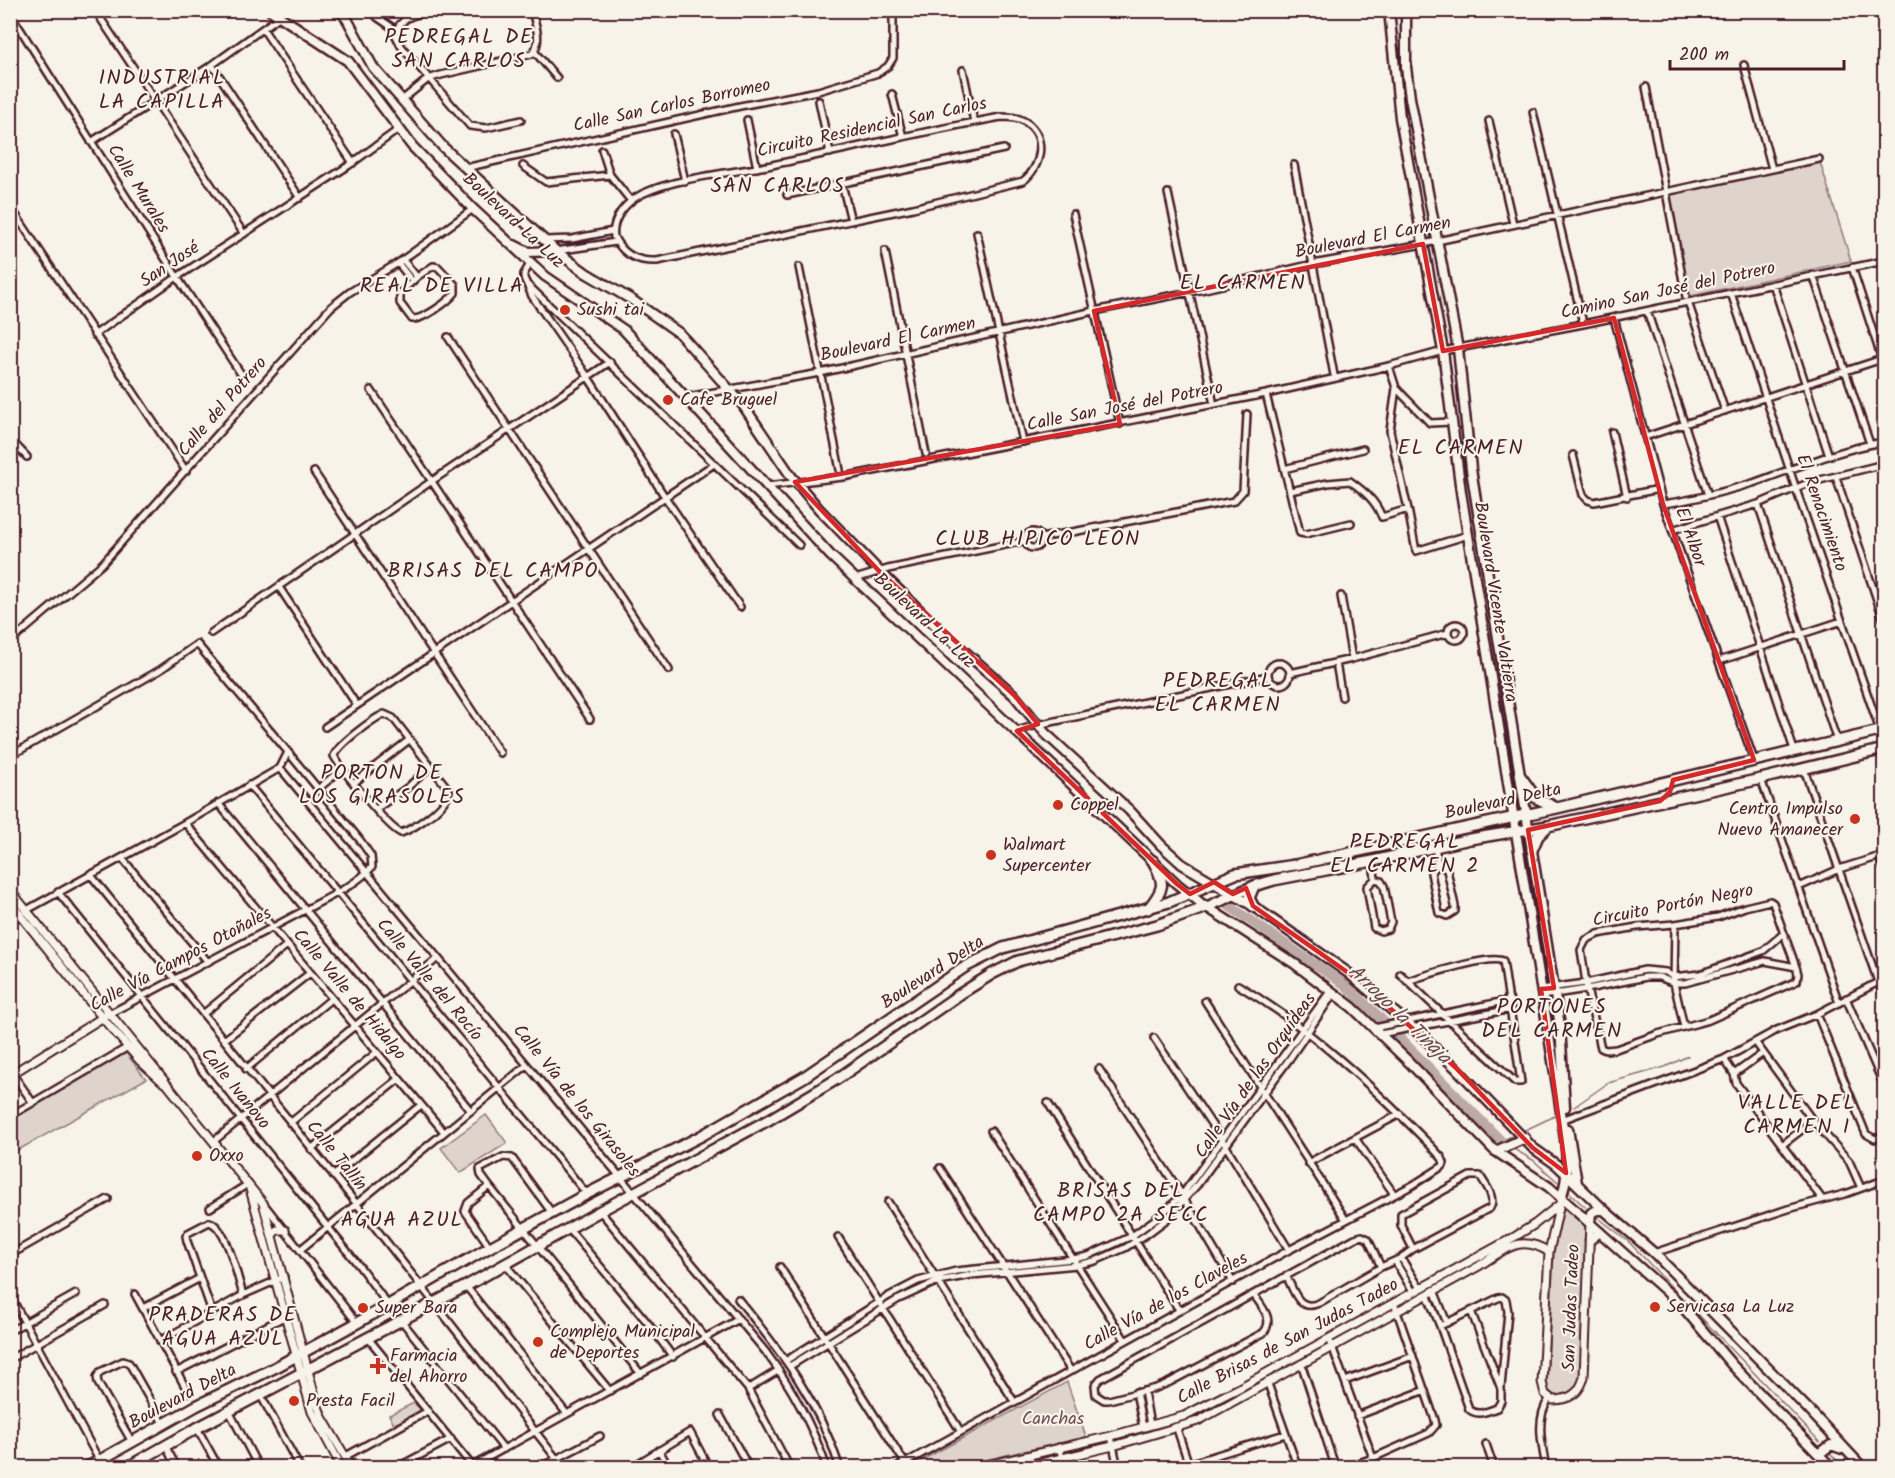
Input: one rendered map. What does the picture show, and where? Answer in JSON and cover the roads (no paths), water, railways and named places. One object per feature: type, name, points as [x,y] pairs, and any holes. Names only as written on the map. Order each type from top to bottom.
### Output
[{"type":"main road","name":"Boulevard La Luz","points":[[270,10],[348,61],[423,158],[505,241],[530,264],[624,330],[807,532],[1153,861],[1207,907],[1266,944],[1332,991],[1381,1030],[1496,1151],[1541,1180],[1560,1201],[1590,1223],[1682,1306],[1733,1365],[1832,1467]]},
{"type":"main road","name":"Boulevard La Luz","points":[[340,10],[373,67],[443,147],[556,250],[586,273],[672,327],[688,342],[749,413],[795,482],[879,571],[955,644],[1014,695],[1037,725],[1129,810],[1172,856],[1253,906],[1360,981],[1455,1066],[1533,1148],[1557,1165],[1654,1253],[1861,1465]]},
{"type":"main road","name":"Boulevard Vicente Valtierra","points":[[1389,10],[1400,118],[1443,351],[1468,536],[1566,1149],[1565,1186],[1560,1201]]},
{"type":"main road","name":"Boulevard Vicente Valtierra","points":[[1406,10],[1407,80],[1458,349],[1471,469],[1560,1026],[1563,1083],[1577,1183]]},
{"type":"main road","points":[[361,77],[373,67]]},
{"type":"main road","points":[[530,264],[540,252],[544,240]]},
{"type":"main road","points":[[505,241],[528,252],[556,250]]},
{"type":"main road","name":"Boulevard Delta","points":[[86,1467],[357,1323],[586,1194],[701,1136],[804,1077],[965,967],[1003,948],[1148,909],[1190,894],[1234,874],[1295,864],[1526,815],[1882,731]]},
{"type":"main road","name":"Boulevard Delta","points":[[132,1466],[185,1434],[301,1375],[770,1119],[837,1079],[960,994],[992,974],[1018,962],[1138,930],[1207,907],[1254,886],[1470,839],[1548,826],[1761,780],[1884,749]]},
{"type":"main road","points":[[1713,771],[1708,783],[1719,789]]},
{"type":"main road","points":[[1521,777],[1536,798],[1557,808]]},
{"type":"main road","points":[[1660,801],[1671,791],[1662,783]]},
{"type":"main road","points":[[1532,850],[1538,836],[1548,826]]},
{"type":"main road","points":[[1467,827],[1470,839]]},
{"type":"main road","points":[[1382,845],[1385,859]]},
{"type":"main road","points":[[1148,909],[1156,899],[1163,879],[1153,861]]},
{"type":"main road","points":[[1253,906],[1249,898],[1254,886]]},
{"type":"main road","points":[[891,1019],[885,1027],[884,1034],[890,1037],[900,1035]]},
{"type":"main road","points":[[863,1037],[874,1043],[871,1055]]},
{"type":"main road","points":[[1496,1151],[1525,1138]]},
{"type":"main road","points":[[1590,1223],[1589,1218],[1593,1211],[1604,1210]]},
{"type":"main road","points":[[1590,1240],[1600,1232]]},
{"type":"main road","points":[[1682,1306],[1691,1297],[1692,1292]]},
{"type":"main road","points":[[185,1413],[191,1423],[185,1434]]},
{"type":"main road","points":[[1819,1454],[1834,1444],[1861,1465]]},
{"type":"street","points":[[95,10],[244,234]]},
{"type":"street","points":[[438,10],[405,19],[395,34],[401,46],[470,126],[486,128],[520,120]]},
{"type":"street","points":[[402,100],[428,79],[457,70],[528,56],[534,51],[538,39],[531,10]]},
{"type":"street","name":"Calle San Carlos Borromeo","points":[[465,168],[740,106],[818,91],[884,69],[893,58],[893,19],[890,10]]},
{"type":"street","name":"Calle Murales","points":[[10,13],[245,380]]},
{"type":"street","points":[[91,142],[212,65],[279,17]]},
{"type":"street","points":[[377,17],[396,30]]},
{"type":"street","points":[[263,29],[353,163]]},
{"type":"street","points":[[534,51],[556,78]]},
{"type":"street","points":[[212,65],[300,198]]},
{"type":"street","points":[[1744,65],[1772,169]]},
{"type":"street","points":[[963,70],[974,122]]},
{"type":"street","points":[[1646,87],[1687,299],[1725,411]]},
{"type":"street","points":[[892,94],[903,137]]},
{"type":"street","points":[[819,101],[830,153]]},
{"type":"street","points":[[1533,112],[1582,319]]},
{"type":"street","name":"Circuito Residencial San Carlos","points":[[616,242],[626,253],[638,260],[657,261],[913,208],[1023,181],[1034,172],[1038,165],[1040,146],[1030,125],[1013,117],[1001,117],[685,181],[654,190],[631,201]]},
{"type":"street","points":[[747,120],[757,168]]},
{"type":"street","points":[[1489,121],[1513,224]]},
{"type":"street","name":"San José","points":[[94,335],[177,277],[353,163],[399,129]]},
{"type":"street","points":[[674,134],[685,181]]},
{"type":"street","points":[[787,195],[1004,149]]},
{"type":"street","points":[[556,250],[616,242],[613,231],[620,214],[631,201],[610,175],[602,150]]},
{"type":"street","name":"Boulevard El Carmen","points":[[687,397],[729,391],[906,354],[1313,264],[1423,244],[1819,159]]},
{"type":"street","points":[[1294,165],[1334,375]]},
{"type":"street","points":[[523,166],[540,179],[550,183],[610,175]]},
{"type":"street","points":[[842,184],[851,221]]},
{"type":"street","points":[[1168,193],[1213,400]]},
{"type":"street","points":[[10,206],[186,471]]},
{"type":"street","name":"Calle del Potrero","points":[[10,642],[102,564],[331,307],[350,292],[400,262],[473,209]]},
{"type":"street","points":[[1073,214],[1120,424]]},
{"type":"street","points":[[544,240],[572,239],[613,231]]},
{"type":"street","points":[[977,233],[1023,442]]},
{"type":"street","points":[[572,239],[574,248]]},
{"type":"street","points":[[885,250],[926,454]]},
{"type":"street","points":[[400,262],[414,279]]},
{"type":"street","name":"Camino San José del Potrero","points":[[1458,349],[1647,311],[1687,299],[1731,293],[1884,262]]},
{"type":"street","points":[[530,264],[524,274],[526,283],[665,497],[740,607]]},
{"type":"street","points":[[433,266],[437,266],[455,285],[455,293],[449,300],[415,320],[407,315],[399,296],[401,290],[414,279],[433,266]]},
{"type":"street","points":[[799,267],[840,470]]},
{"type":"street","points":[[1852,267],[1884,366]]},
{"type":"street","points":[[1813,275],[1870,444]]},
{"type":"street","points":[[526,283],[799,545]]},
{"type":"street","points":[[1773,284],[1829,456]]},
{"type":"street","name":"El Renacimiento","points":[[1731,293],[1884,742]]},
{"type":"street","points":[[1647,311],[1708,495]]},
{"type":"street","name":"El Albor","points":[[1614,318],[1663,504],[1754,760]]},
{"type":"street","points":[[448,337],[669,670]]},
{"type":"street","name":"Calle San José del Potrero","points":[[765,486],[843,477],[1120,424],[1266,394],[1458,349]]},
{"type":"street","points":[[1645,437],[1882,358]]},
{"type":"street","points":[[211,633],[610,362]]},
{"type":"street","points":[[1389,366],[1396,388],[1390,431],[1416,551],[1468,536]]},
{"type":"street","points":[[1396,388],[1430,423],[1451,422]]},
{"type":"street","points":[[371,390],[590,718]]},
{"type":"street","points":[[1266,394],[1301,534],[1352,523]]},
{"type":"street","points":[[1041,538],[1234,501],[1243,491],[1247,414]]},
{"type":"street","points":[[1612,432],[1627,496]]},
{"type":"street","points":[[10,439],[27,457]]},
{"type":"street","points":[[1663,504],[1752,483],[1829,456],[1884,442]]},
{"type":"street","points":[[1284,469],[1364,449]]},
{"type":"street","points":[[1573,455],[1583,495],[1588,500],[1594,502],[1659,489]]},
{"type":"street","points":[[324,727],[714,464]]},
{"type":"street","points":[[1672,530],[1758,504],[1808,483],[1882,464],[1884,480]]},
{"type":"street","points":[[314,472],[500,753]]},
{"type":"street","points":[[1836,477],[1882,607],[1884,621]]},
{"type":"street","points":[[1290,491],[1350,481],[1369,495],[1382,517],[1408,509]]},
{"type":"street","points":[[1758,504],[1837,741]]},
{"type":"street","points":[[1717,516],[1794,750]]},
{"type":"street","points":[[1024,541],[1026,536],[1034,532],[1041,538]]},
{"type":"street","points":[[1024,541],[1029,548],[1033,549],[1040,545],[1041,538]]},
{"type":"street","points":[[855,579],[879,571],[1024,541]]},
{"type":"street","points":[[279,586],[356,704]]},
{"type":"street","points":[[1341,596],[1352,659]]},
{"type":"street","points":[[1719,661],[1842,621]]},
{"type":"street","points":[[1290,673],[1448,633]]},
{"type":"street","points":[[10,756],[160,670],[197,644],[319,788],[371,856],[373,864],[367,872]]},
{"type":"street","points":[[1280,663],[1290,673],[1287,682],[1278,685],[1270,681],[1268,676],[1271,667],[1280,663]]},
{"type":"street","points":[[1336,663],[1342,697]]},
{"type":"street","points":[[1017,731],[1268,676]]},
{"type":"street","points":[[381,715],[393,718],[409,740],[448,787],[448,796],[421,822],[405,831],[398,832],[389,825],[334,756],[335,752],[381,715]]},
{"type":"street","points":[[355,782],[409,740]]},
{"type":"street","points":[[19,914],[280,768],[288,752]]},
{"type":"street","points":[[376,809],[408,787],[430,767]]},
{"type":"street","name":"Calle Vía de los Girasoles","points":[[280,768],[779,1370],[808,1419],[827,1467]]},
{"type":"street","points":[[319,788],[342,768]]},
{"type":"street","points":[[1804,769],[1884,994]]},
{"type":"street","points":[[1761,780],[1839,1003]]},
{"type":"street","name":"Calle Valle del Rocío","points":[[249,786],[586,1194]]},
{"type":"street","points":[[218,803],[471,1111]]},
{"type":"street","name":"Calle Valle de Hidalgo","points":[[185,823],[444,1132]]},
{"type":"street","points":[[1435,847],[1438,864],[1447,870],[1455,906],[1455,911],[1447,916],[1440,913],[1432,886],[1431,873],[1438,864]]},
{"type":"street","points":[[1799,887],[1839,869],[1882,855],[1884,869]]},
{"type":"street","points":[[122,858],[208,962]]},
{"type":"street","points":[[1373,861],[1375,879]]},
{"type":"street","name":"Calle Vía Campos Otoñales","points":[[12,1074],[111,1013],[305,910],[367,872]]},
{"type":"street","name":"Calle Tallín","points":[[90,874],[356,1203],[556,1458]]},
{"type":"street","points":[[1375,879],[1381,881],[1384,886],[1391,922],[1388,929],[1384,931],[1377,930],[1374,926],[1367,894],[1367,887],[1375,879]]},
{"type":"street","points":[[10,890],[301,1249],[357,1323]]},
{"type":"street","name":"Calle Ivanovo","points":[[58,892],[388,1305]]},
{"type":"street","name":"Circuito Portón Negro","points":[[1770,901],[1773,903],[1783,934],[1796,967],[1797,981],[1731,1011],[1684,1027],[1616,1049],[1604,1050],[1600,1046],[1581,949],[1589,938],[1637,927],[1718,917],[1770,901]]},
{"type":"street","points":[[10,903],[103,1018],[172,1091]]},
{"type":"street","points":[[1675,924],[1673,980],[1684,1027]]},
{"type":"street","points":[[1673,980],[1700,974],[1763,951],[1783,934]]},
{"type":"street","points":[[203,1014],[287,945]]},
{"type":"street","points":[[1763,951],[1765,961]]},
{"type":"street","points":[[213,1141],[438,958]]},
{"type":"street","points":[[1400,974],[1407,981],[1519,1083],[1522,1080],[1505,964],[1500,959],[1450,968],[1407,981]]},
{"type":"street","points":[[1542,992],[1646,977],[1659,977],[1685,983],[1765,961],[1796,967]]},
{"type":"street","points":[[224,1040],[310,972]]},
{"type":"street","points":[[1567,1118],[1724,1059],[1777,1030],[1816,1014],[1881,981]]},
{"type":"street","points":[[1238,985],[1306,1030],[1400,1114],[1308,1163]]},
{"type":"street","name":"Calle Vía de las Orquídeas","points":[[789,1363],[883,1309],[938,1281],[972,1275],[1077,1265],[1095,1261],[1134,1238],[1183,1197],[1264,1093],[1332,991]]},
{"type":"street","points":[[246,1069],[332,999]]},
{"type":"street","points":[[1381,1030],[1442,1013],[1510,999]]},
{"type":"street","points":[[1846,999],[1884,1086]]},
{"type":"street","points":[[1205,1001],[1346,1220]]},
{"type":"street","points":[[1408,1024],[1450,1020],[1511,1009]]},
{"type":"street","points":[[1816,1014],[1866,1134],[1875,1139],[1884,1135]]},
{"type":"street","name":"Calle Vía de las Orquídeas","points":[[1224,1143],[1260,1088],[1306,1030]]},
{"type":"street","points":[[1154,1038],[1224,1143],[1290,1250]]},
{"type":"street","points":[[1756,1043],[1813,1121],[1849,1161],[1861,1188]]},
{"type":"street","points":[[10,1116],[128,1047]]},
{"type":"street","points":[[290,1123],[377,1052]]},
{"type":"street","points":[[1734,1074],[1763,1053]]},
{"type":"street","points":[[1724,1059],[1734,1074],[1736,1083],[1822,1199]]},
{"type":"street","points":[[301,1249],[527,1065]]},
{"type":"street","points":[[1099,1070],[1183,1197],[1233,1282]]},
{"type":"street","points":[[12,1074],[33,1102]]},
{"type":"street","points":[[311,1149],[399,1079]]},
{"type":"street","points":[[1048,1103],[1179,1310]]},
{"type":"street","points":[[333,1176],[421,1105]]},
{"type":"street","name":"Calle Vía de los Claveles","points":[[896,1467],[1440,1168],[1444,1164],[1443,1158],[1400,1114]]},
{"type":"street","points":[[1782,1145],[1813,1121]]},
{"type":"street","points":[[991,1131],[1125,1340]]},
{"type":"street","points":[[1355,1138],[1394,1194]]},
{"type":"street","points":[[552,1213],[514,1160],[507,1156],[492,1161],[480,1169],[481,1175],[489,1186],[641,1374]]},
{"type":"street","points":[[940,1168],[1071,1371]]},
{"type":"street","points":[[1287,1277],[1300,1302],[1310,1306],[1319,1303],[1490,1208],[1492,1199],[1482,1179],[1477,1175],[1470,1176],[1401,1214],[1401,1225],[1413,1249]]},
{"type":"street","points":[[1654,1253],[1881,1181]]},
{"type":"street","points":[[210,1208],[249,1185]]},
{"type":"street","points":[[249,1185],[275,1280],[300,1353]]},
{"type":"street","points":[[489,1186],[466,1206],[465,1211],[490,1247]]},
{"type":"street","points":[[10,1255],[108,1199]]},
{"type":"street","name":"San Judas Tadeo","points":[[1560,1201],[1549,1252],[1542,1382],[1549,1399],[1559,1400],[1574,1395],[1581,1387],[1584,1377],[1590,1223]]},
{"type":"street","name":"Calle Brisas de San Judas Tadeo","points":[[975,1467],[1174,1419],[1207,1404],[1535,1224],[1560,1201]]},
{"type":"street","points":[[888,1202],[1016,1403]]},
{"type":"street","points":[[263,1203],[284,1277],[300,1353],[301,1375],[312,1412],[342,1467]]},
{"type":"street","points":[[600,1211],[748,1389],[790,1467]]},
{"type":"street","points":[[212,1312],[186,1235],[209,1222],[221,1232],[227,1244],[243,1295]]},
{"type":"street","points":[[568,1228],[647,1322],[673,1357]]},
{"type":"street","points":[[272,1235],[277,1230],[285,1230]]},
{"type":"street","points":[[1254,1295],[1269,1320],[1265,1330],[1176,1379],[1144,1391],[1104,1400],[1096,1395],[1095,1385],[1100,1379],[1359,1236],[1368,1239],[1381,1267]]},
{"type":"street","points":[[838,1237],[961,1432]]},
{"type":"street","name":"Calle Vía de las Orquídeas","points":[[828,1340],[878,1303],[934,1275],[1073,1259],[1134,1238]]},
{"type":"street","name":"Calle Brisas de San Judas Tadeo","points":[[1025,1467],[1113,1446],[1198,1420],[1515,1244],[1530,1242],[1536,1244]]},
{"type":"street","name":"San Judas Tadeo","points":[[1536,1244],[1549,1252]]},
{"type":"street","points":[[1478,1255],[1479,1266]]},
{"type":"street","points":[[1398,1260],[1420,1288]]},
{"type":"street","points":[[1398,1260],[1413,1292]]},
{"type":"street","points":[[505,1264],[610,1391]]},
{"type":"street","points":[[780,1268],[905,1463]]},
{"type":"street","points":[[160,1341],[243,1295],[284,1277]]},
{"type":"street","points":[[143,1308],[200,1278]]},
{"type":"street","points":[[466,1286],[567,1414]]},
{"type":"street","points":[[1434,1290],[1447,1323]]},
{"type":"street","points":[[10,1330],[76,1294]]},
{"type":"street","points":[[135,1294],[188,1392]]},
{"type":"street","points":[[1427,1294],[1469,1409],[1479,1414],[1497,1408],[1502,1401],[1501,1387],[1508,1312],[1506,1299],[1498,1298],[1440,1326]]},
{"type":"street","points":[[10,1295],[99,1460]]},
{"type":"street","points":[[738,1299],[789,1363],[822,1418],[840,1467]]},
{"type":"street","points":[[1301,1363],[1335,1464],[1342,1467],[1373,1458],[1429,1433],[1434,1428],[1436,1420],[1394,1303]]},
{"type":"street","points":[[10,1359],[105,1305]]},
{"type":"street","points":[[1471,1311],[1501,1387]]},
{"type":"street","points":[[177,1372],[286,1316]]},
{"type":"street","points":[[368,1338],[472,1467],[739,1319]]},
{"type":"street","points":[[401,1320],[504,1449]]},
{"type":"street","points":[[1329,1338],[1373,1458]]},
{"type":"street","points":[[1345,1381],[1413,1356]]},
{"type":"street","points":[[132,1443],[98,1383],[97,1377],[100,1372],[124,1361],[129,1363],[164,1425]]},
{"type":"street","points":[[748,1389],[779,1370]]},
{"type":"street","points":[[1264,1374],[1297,1466],[1290,1467]]},
{"type":"street","points":[[301,1375],[322,1417],[352,1467]]},
{"type":"street","points":[[1357,1416],[1425,1390]]},
{"type":"street","points":[[1144,1391],[1146,1426]]},
{"type":"street","points":[[1136,1392],[1146,1426]]},
{"type":"street","points":[[260,1394],[300,1467]]},
{"type":"street","points":[[1546,1467],[1540,1421],[1542,1410],[1549,1399]]},
{"type":"street","points":[[229,1411],[259,1467]]},
{"type":"street","points":[[346,1456],[428,1411]]},
{"type":"street","points":[[720,1415],[749,1467]]},
{"type":"street","points":[[1174,1419],[1189,1466],[1285,1434]]},
{"type":"street","points":[[197,1428],[219,1467]]},
{"type":"street","points":[[630,1467],[690,1432],[709,1467]]},
{"type":"street","points":[[539,1467],[600,1436]]},
{"type":"street","points":[[1111,1436],[1118,1467]]},
{"type":"street","points":[[396,1467],[451,1439]]},
{"type":"street","points":[[1092,1440],[1094,1451]]},
{"type":"street","points":[[1486,1444],[1494,1467]]},
{"type":"street","points":[[165,1445],[177,1467]]},
{"type":"street","points":[[1059,1447],[1065,1467]]},
{"type":"street","points":[[659,1450],[669,1467]]},
{"type":"street","points":[[1438,1467],[1446,1465],[1452,1467]]},
{"type":"waterway","name":"Arroyo la Tinaja","points":[[1229,906],[1344,984],[1501,1141]]},
{"type":"waterway","points":[[1574,1107],[1608,1083],[1665,1067],[1688,1056]]},
{"type":"waterway","points":[[1523,1131],[1557,1115]]},
{"type":"waterway","name":"Arroyo la Tinaja","points":[[1503,1142],[1501,1141],[1512,1136]]},
{"type":"waterway","name":"Arroyo la Tinaja","points":[[1512,1148],[1533,1160],[1558,1182]]},
{"type":"waterway","name":"Arroyo la Tinaja","points":[[1569,1192],[1585,1207]]},
{"type":"waterway","name":"Arroyo la Tinaja","points":[[1596,1216],[1628,1241],[1682,1298]]},
{"type":"waterway","name":"Arroyo la Tinaja","points":[[1693,1309],[1820,1442]]},
{"type":"waterway","name":"Arroyo la Tinaja","points":[[1829,1452],[1844,1468]]},
{"type":"place","name":"Sushi tai","points":[[565,310]]},
{"type":"place","name":"Cafe Bruguel","points":[[668,400]]},
{"type":"place","name":"Coppel","points":[[1058,805]]},
{"type":"place","name":"Centro Impulso Nuevo Amanecer","points":[[1855,819]]},
{"type":"place","name":"Walmart Supercenter","points":[[991,855]]},
{"type":"place","name":"Oxxo","points":[[197,1156]]},
{"type":"place","name":"Servicasa La Luz","points":[[1655,1307]]},
{"type":"place","name":"Super Bara","points":[[363,1308]]},
{"type":"place","name":"Complejo Municipal de Deportes","points":[[538,1342]]},
{"type":"place","name":"Farmacia del Ahorro","points":[[378,1366]]},
{"type":"place","name":"Presta Facil","points":[[294,1401]]},
{"type":"district","name":"PEDREGAL DE SAN CARLOS","points":[[459,49]]},
{"type":"district","name":"INDUSTRIAL LA CAPILLA","points":[[162,90]]},
{"type":"district","name":"SAN CARLOS","points":[[778,186]]},
{"type":"district","name":"EL CARMEN","points":[[1243,283]]},
{"type":"district","name":"REAL DE VILLA","points":[[442,286]]},
{"type":"district","name":"EL CARMEN","points":[[1461,448]]},
{"type":"district","name":"CLUB HIPICO LEON","points":[[1038,539]]},
{"type":"district","name":"BRISAS DEL CAMPO","points":[[493,571]]},
{"type":"district","name":"PEDREGAL EL CARMEN","points":[[1218,693]]},
{"type":"district","name":"PORTON DE LOS GIRASOLES","points":[[382,785]]},
{"type":"district","name":"PEDREGAL EL CARMEN 2","points":[[1405,854]]},
{"type":"district","name":"PORTONES DEL CARMEN","points":[[1552,1019]]},
{"type":"district","name":"VALLE DEL CARMEN I","points":[[1797,1115]]},
{"type":"district","name":"BRISAS DEL CAMPO 2A SECC","points":[[1121,1203]]},
{"type":"district","name":"AGUA AZUL","points":[[402,1220]]},
{"type":"district","name":"PRADERAS DE AGUA AZUL","points":[[223,1327]]},
{"type":"park label","name":"Canchas","points":[[1053,1419]]}]
